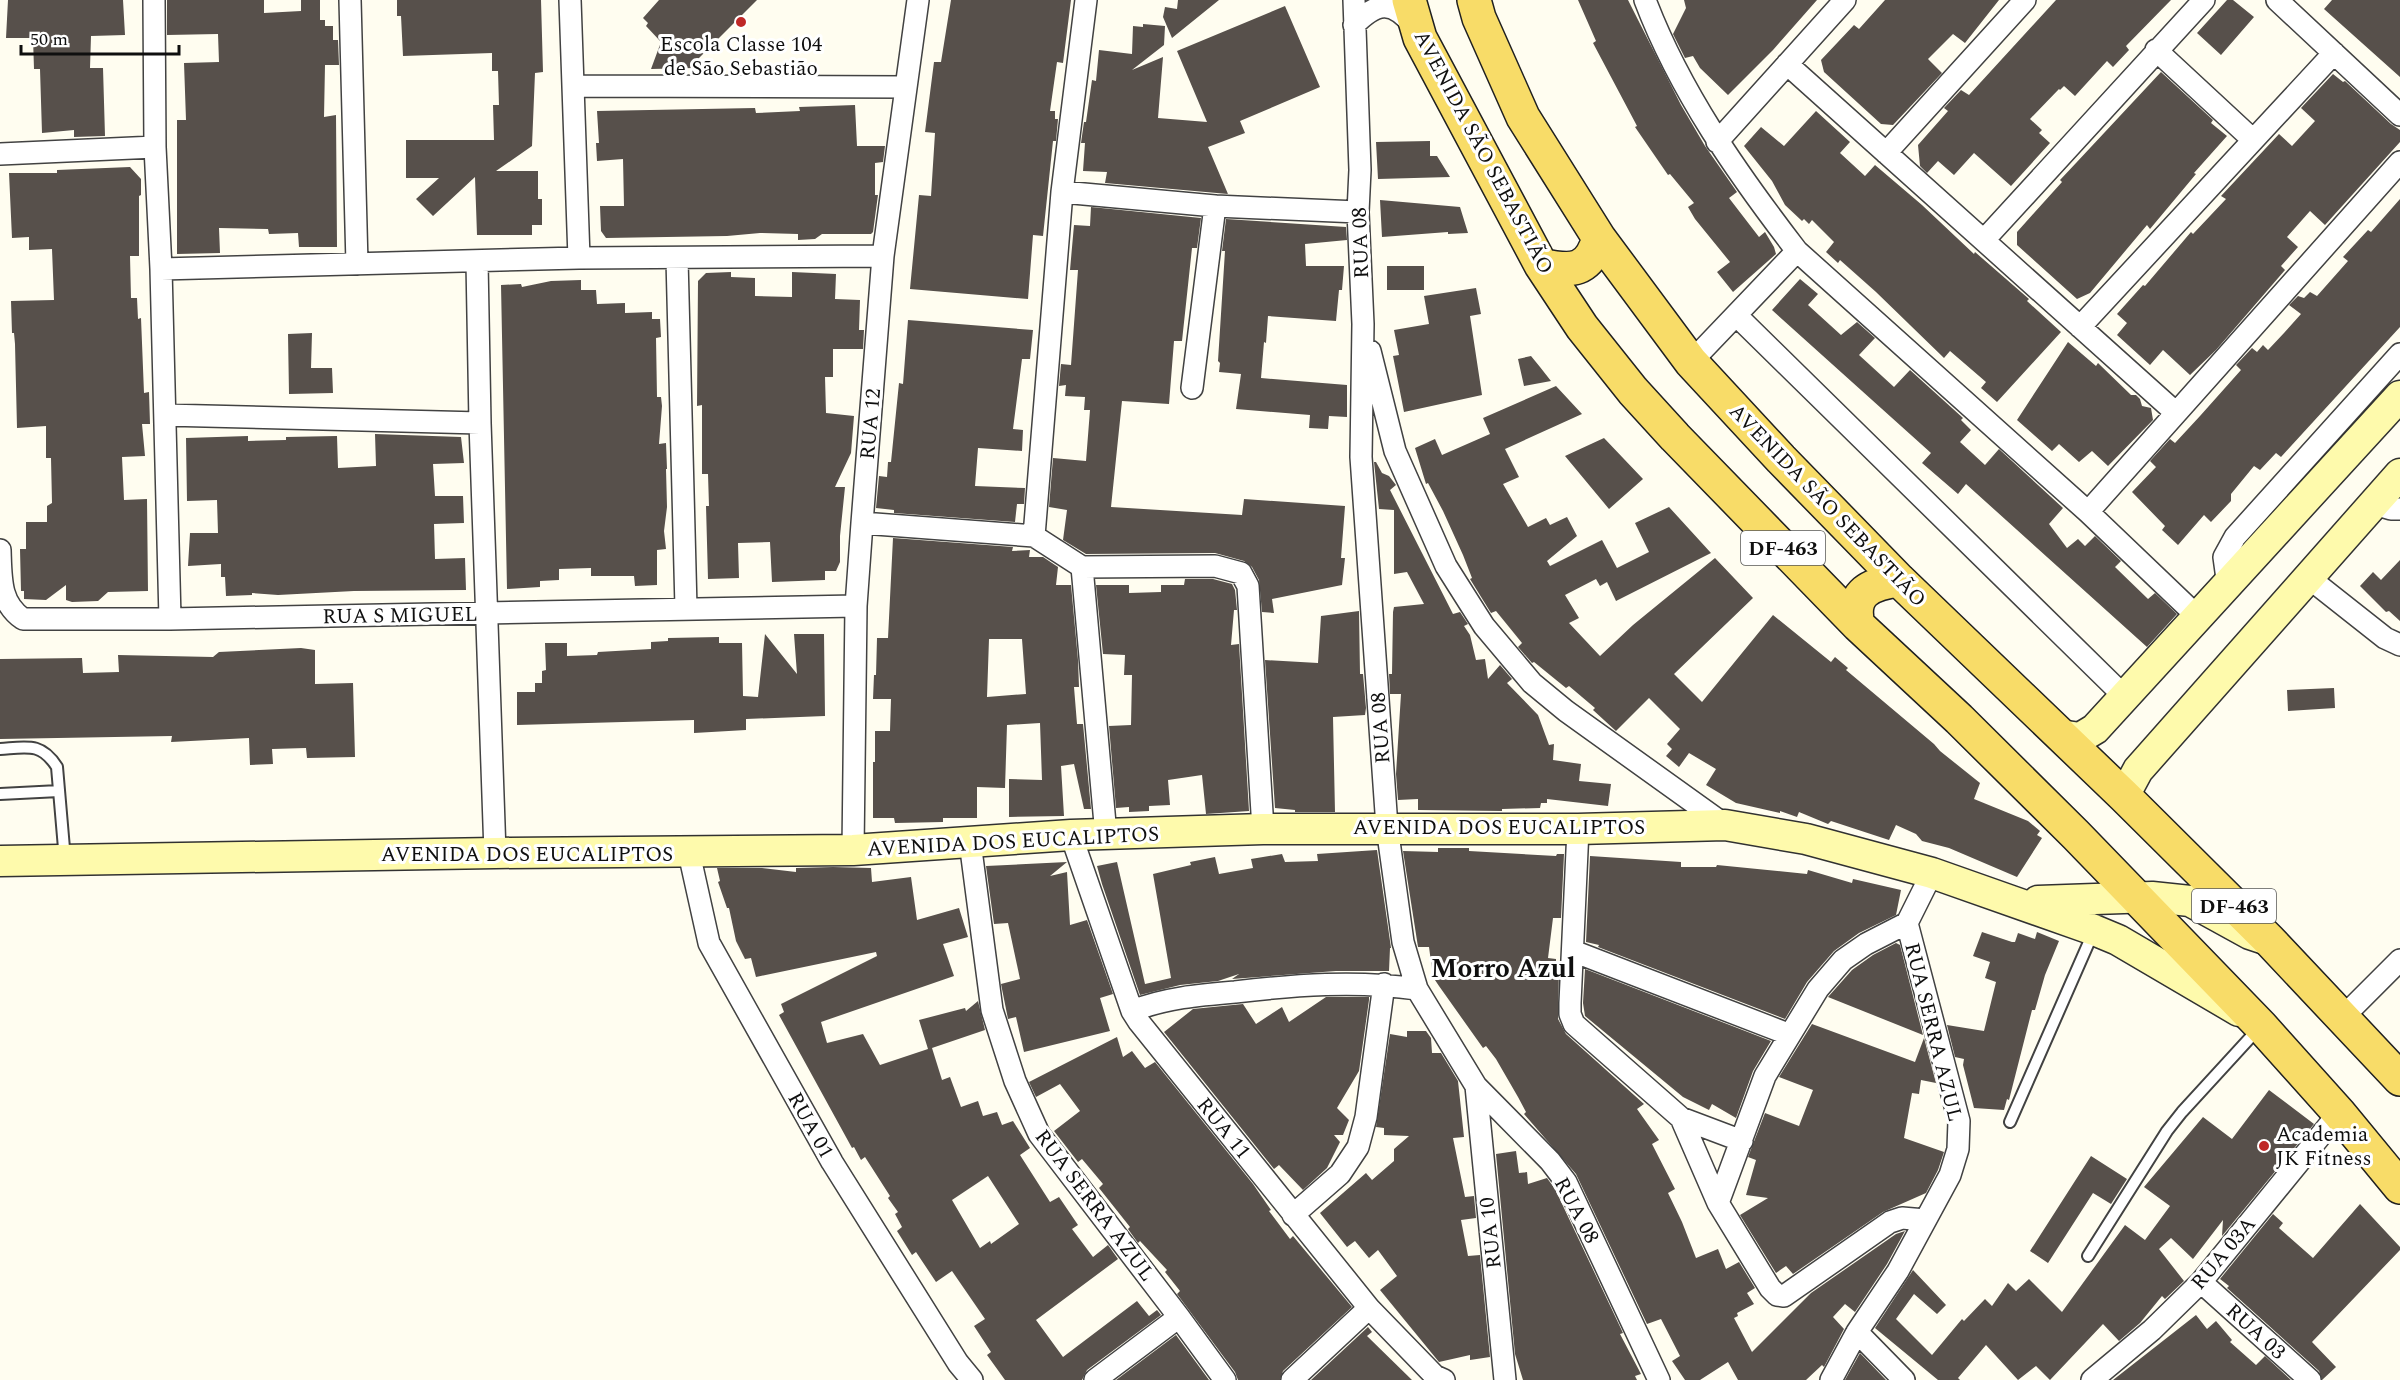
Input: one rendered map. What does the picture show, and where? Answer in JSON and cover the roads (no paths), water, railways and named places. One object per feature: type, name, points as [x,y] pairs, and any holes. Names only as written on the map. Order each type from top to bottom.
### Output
[{"type":"main road","name":"AVENIDA SÃO SEBASTIÃO","points":[[1409,0],[1420,38],[1541,265],[1582,327],[1633,391],[1858,625],[1968,727],[2076,835],[2259,1024],[2339,1113],[2389,1157],[2400,1187]]},
{"type":"main road","name":"AVENIDA SÃO SEBASTIÃO","points":[[1474,0],[1479,18],[1523,117],[1599,238],[1691,362],[1781,459],[1899,580],[2124,796],[2270,941],[2400,1079]]},
{"type":"main road","points":[[1541,265],[1562,269],[1578,268],[1588,261],[1595,251],[1599,238]]},
{"type":"main road","points":[[1858,625],[1855,611],[1866,591],[1872,586],[1899,580]]},
{"type":"street","points":[[154,0],[155,147],[161,269],[170,619]]},
{"type":"street","points":[[350,0],[357,264]]},
{"type":"street","points":[[570,0],[579,258]]},
{"type":"street","name":"RUA 12","points":[[854,850],[856,606],[862,523],[883,256],[918,0]]},
{"type":"street","points":[[1034,536],[1062,192],[1086,0]]},
{"type":"street","name":"RUA 08","points":[[1354,0],[1360,170],[1358,212],[1364,324],[1361,457],[1387,827],[1403,942],[1417,989],[1476,1086],[1550,1161],[1566,1182],[1659,1380]]},
{"type":"street","points":[[1717,142],[1845,0]]},
{"type":"street","points":[[1886,153],[2025,0]]},
{"type":"street","points":[[1984,240],[2204,0]]},
{"type":"street","points":[[2277,0],[2400,115]]},
{"type":"street","points":[[1354,25],[1376,4],[1390,2],[1405,12],[1420,38]]},
{"type":"street","points":[[1652,4],[1680,75],[1717,142],[1797,250],[2088,512],[2199,618]]},
{"type":"street","points":[[2156,50],[2252,139]]},
{"type":"street","points":[[2080,327],[2334,53]]},
{"type":"street","points":[[1787,64],[2175,412]]},
{"type":"street","points":[[573,86],[906,87]]},
{"type":"street","points":[[0,154],[155,147]]},
{"type":"street","points":[[2088,512],[2400,162]]},
{"type":"street","points":[[1062,192],[1215,206],[1358,212]]},
{"type":"street","points":[[1192,388],[1215,206]]},
{"type":"street","points":[[1691,362],[1797,250]]},
{"type":"street","points":[[161,269],[579,258],[883,256]]},
{"type":"street","points":[[677,259],[686,608]]},
{"type":"street","points":[[477,262],[480,423],[495,853]]},
{"type":"street","points":[[1736,315],[2125,697]]},
{"type":"street","points":[[1364,324],[1395,451],[1446,566],[1484,626],[1532,683],[1566,711],[1725,825]]},
{"type":"street","points":[[2228,586],[2224,557],[2235,537],[2400,354]]},
{"type":"street","points":[[2060,735],[2080,738],[2087,735],[2199,618],[2400,396]]},
{"type":"street","points":[[165,415],[480,423]]},
{"type":"street","points":[[1361,457],[1395,451]]},
{"type":"street","points":[[2124,796],[2138,770],[2309,578],[2387,507],[2400,474]]},
{"type":"street","points":[[862,523],[1034,536],[1082,567],[1215,566],[1241,573],[1248,586],[1263,829]]},
{"type":"street","name":"RUA S MIGUEL","points":[[0,550],[1,598],[11,612],[23,619],[170,619],[856,606]]},
{"type":"street","points":[[1082,567],[1106,835]]},
{"type":"street","points":[[2309,578],[2385,638],[2400,645]]},
{"type":"street","name":"AVENIDA DOS EUCALIPTOS","points":[[0,861],[854,850],[1071,835],[1263,829],[1387,827],[1578,829],[1725,825],[1806,839],[1932,873],[2016,902]]},
{"type":"street","points":[[1578,829],[1570,1003],[1570,1014],[1574,1024],[1681,1118],[1742,1141]]},
{"type":"street","name":"RUA 11","points":[[1071,835],[1132,1011],[1369,1308],[1435,1376],[1444,1380]]},
{"type":"street","name":"RUA SERRA AZUL","points":[[969,842],[992,1010],[1020,1091],[1039,1134],[1225,1380]]},
{"type":"street","name":"RUA 01","points":[[688,853],[710,943],[832,1162],[958,1363],[972,1380]]},
{"type":"street","name":"RUA SERRA AZUL","points":[[1831,1380],[1857,1332],[1898,1271],[1950,1175],[1958,1149],[1959,1121],[1907,923],[1932,873]]},
{"type":"street","name":"AVENIDA SÃO SEBASTIÃO","points":[[2016,902],[2152,897],[2190,901],[2250,934],[2270,941]]},
{"type":"street","name":"AVENIDA SÃO SEBASTIÃO","points":[[2016,902],[2118,940],[2259,1024]]},
{"type":"street","points":[[1718,1203],[1765,1076],[1788,1034],[1818,989],[1843,960],[1866,944],[1907,923]]},
{"type":"street","points":[[1573,951],[1788,1034]]},
{"type":"street","points":[[2343,1017],[2400,960]]},
{"type":"street","points":[[1132,1011],[1180,997],[1314,984],[1384,984],[1417,989]]},
{"type":"street","points":[[1293,1215],[1340,1174],[1358,1147],[1366,1117],[1384,984]]},
{"type":"street","name":"RUA 10","points":[[1476,1086],[1505,1380]]},
{"type":"street","name":"RUA 03A","points":[[2092,1380],[2152,1330],[2201,1282],[2339,1113]]},
{"type":"street","points":[[1681,1118],[1718,1203],[1770,1288],[1777,1295],[1784,1296],[1890,1222],[1902,1218],[1924,1220]]},
{"type":"street","name":"RUA 03","points":[[2201,1282],[2310,1380]]},
{"type":"street","points":[[1292,1380],[1369,1308]]},
{"type":"street","points":[[1095,1380],[1179,1317]]},
{"type":"street","points":[[1857,1332],[1904,1380]]},
{"type":"lane","points":[[0,749],[31,747],[49,754],[57,767],[65,860]]},
{"type":"lane","points":[[0,794],[59,791]]},
{"type":"lane","points":[[2010,1122],[2094,930]]},
{"type":"lane","points":[[2088,1256],[2167,1131],[2259,1024]]},
{"type":"place","name":"Escola Classe 104 de São Sebastião","points":[[741,22]]},
{"type":"place","name":"Academia JK Fitness","points":[[2264,1146]]},
{"type":"district","name":"Morro Azul","points":[[1503,968]]}]
